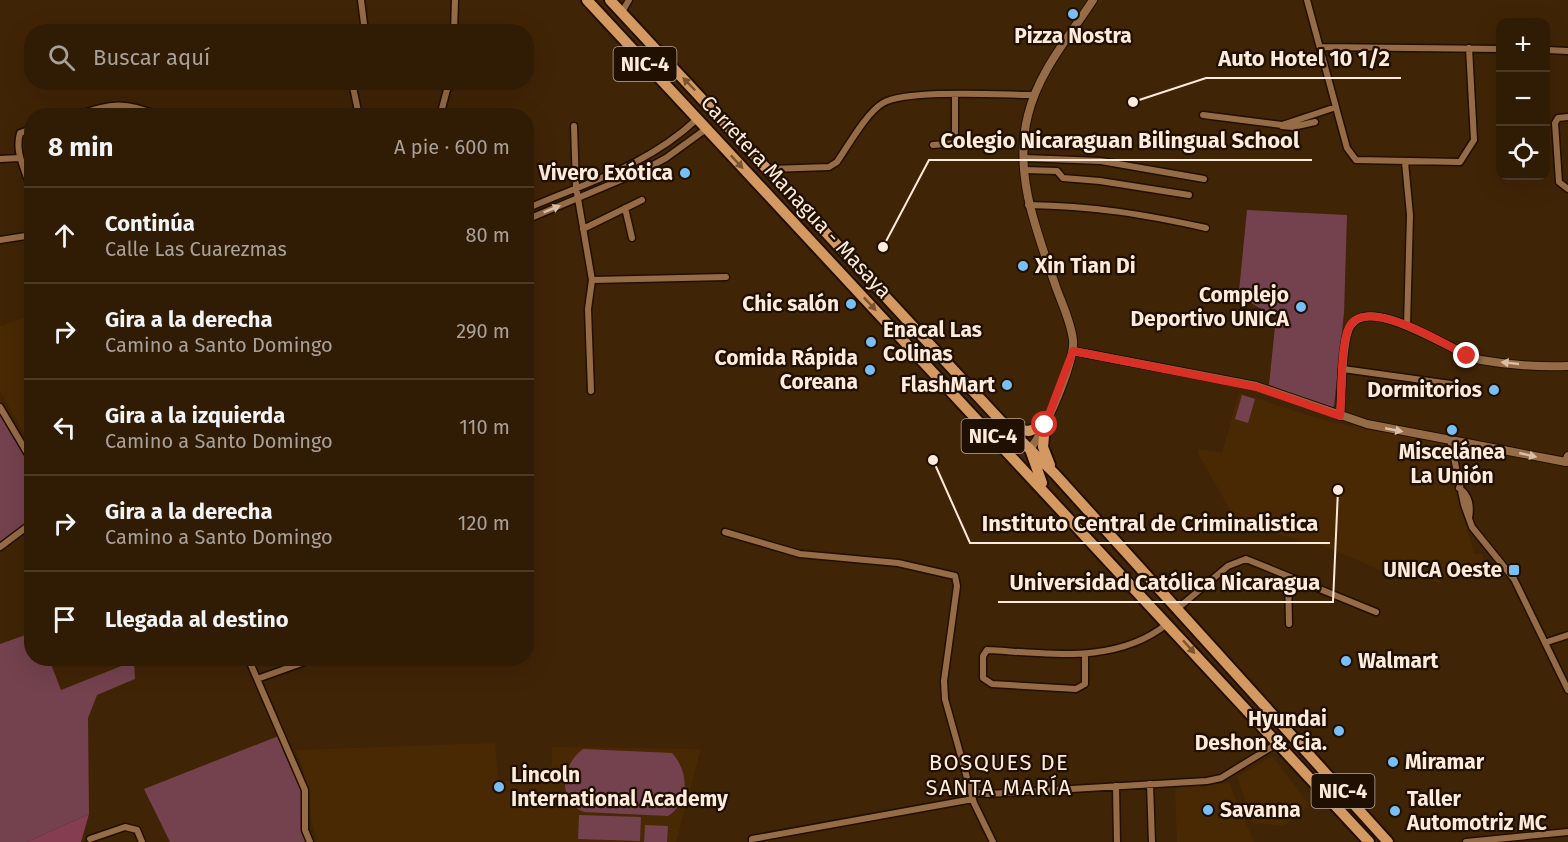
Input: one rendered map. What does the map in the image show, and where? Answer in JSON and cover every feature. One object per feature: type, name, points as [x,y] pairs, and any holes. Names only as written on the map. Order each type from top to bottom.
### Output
[{"type":"highway","name":"Carretera Managua - Masaya","points":[[610,0],[1010,429],[1055,474],[1388,842]]},
{"type":"highway","name":"Carretera Managua - Masaya","points":[[591,4],[1368,840]]},
{"type":"highway","points":[[591,4],[622,12],[617,21],[616,33]]},
{"type":"highway","points":[[944,385],[952,388],[999,437],[1012,445],[1030,449],[1036,472],[1048,495]]},
{"type":"highway","points":[[1010,429],[1029,431],[1045,425],[1043,447],[1055,474]]},
{"type":"highway","points":[[1287,754],[1297,752],[1297,741]]},
{"type":"highway","points":[[1302,770],[1302,759],[1316,760]]},
{"type":"street","points":[[361,0],[364,24]]},
{"type":"street","points":[[454,24],[455,0]]},
{"type":"street","points":[[622,12],[629,0]]},
{"type":"street","points":[[1030,449],[1045,425],[1073,351],[1068,320],[1028,206],[1024,158],[1028,115],[1041,80],[1093,0]]},
{"type":"street","points":[[1307,0],[1352,158],[1362,162],[1460,162],[1474,140],[1469,48]]},
{"type":"street","points":[[1320,47],[1496,49]]},
{"type":"street","points":[[1550,50],[1568,51]]},
{"type":"street","points":[[353,90],[357,108]]},
{"type":"street","points":[[442,108],[446,90]]},
{"type":"street","points":[[770,169],[829,166],[837,162],[881,104],[895,99],[955,94],[1035,95]]},
{"type":"street","points":[[933,146],[955,143],[955,94]]},
{"type":"street","points":[[99,108],[111,104],[122,104],[135,108]]},
{"type":"street","points":[[1282,125],[1336,107]]},
{"type":"street","points":[[1203,115],[1293,127],[1315,122]]},
{"type":"street","points":[[1568,117],[1558,118],[1555,123],[1557,172],[1559,182],[1568,189]]},
{"type":"street","points":[[534,205],[638,162],[662,149],[697,119]]},
{"type":"street","points":[[574,126],[576,187],[592,280],[588,309],[591,391]]},
{"type":"street","points":[[534,217],[659,162],[706,129]]},
{"type":"street","points":[[24,132],[20,133],[20,158],[24,169]]},
{"type":"street","points":[[0,159],[20,158]]},
{"type":"street","points":[[1024,158],[1101,161],[1204,179]]},
{"type":"street","points":[[1405,162],[1410,215],[1407,326]]},
{"type":"street","points":[[1025,170],[1057,171],[1063,178],[1100,181],[1190,195]]},
{"type":"street","points":[[583,229],[642,200]]},
{"type":"street","points":[[1028,206],[1085,206],[1135,212],[1206,228]]},
{"type":"street","points":[[625,208],[632,238]]},
{"type":"street","points":[[0,240],[24,236]]},
{"type":"street","points":[[592,280],[726,278]]},
{"type":"street","points":[[1340,416],[1346,336],[1353,322],[1370,316],[1407,326],[1467,356],[1481,360],[1547,367],[1568,366]]},
{"type":"street","points":[[1073,351],[1256,387],[1340,416],[1385,428],[1567,460]]},
{"type":"street","points":[[1343,369],[1451,384]]},
{"type":"street","points":[[0,406],[24,447]]},
{"type":"street","points":[[1450,439],[1469,519],[1481,540],[1514,579],[1547,642],[1568,690]]},
{"type":"street","points":[[0,547],[24,529]]},
{"type":"street","points":[[725,532],[800,554],[898,563],[955,576],[957,586],[944,681],[945,699],[972,796],[993,842]]},
{"type":"street","points":[[1177,609],[1238,560],[1246,559],[1376,612]]},
{"type":"street","points":[[1288,576],[1289,624]]},
{"type":"street","points":[[1085,655],[1085,684],[1076,689],[992,684],[982,678],[983,656],[987,650],[1085,655],[1149,638],[1167,624]]},
{"type":"street","points":[[1547,642],[1568,634]]},
{"type":"street","points":[[251,666],[305,790],[305,830],[310,842]]},
{"type":"street","points":[[257,679],[294,666]]},
{"type":"street","points":[[752,842],[753,839],[972,796],[1221,778],[1278,743]]},
{"type":"street","points":[[1149,784],[1152,842]]},
{"type":"street","points":[[1116,786],[1117,842]]},
{"type":"street","points":[[90,839],[125,827],[137,830],[142,842]]},
{"type":"street","points":[[1466,842],[1568,832]]},
{"type":"shaded area","name":"Complejo Deportivo UNICA","points":[[1247,210],[1347,215],[1344,313],[1334,406],[1331,408],[1269,385],[1276,317],[1249,302],[1239,291]]},
{"type":"shaded area","points":[[24,318],[24,434],[0,391],[0,326]]},
{"type":"shaded area","points":[[1239,393],[1333,423],[1444,441],[1474,554],[1483,554],[1483,575],[1449,575],[1438,583],[1427,579],[1403,580],[1324,546],[1238,524],[1199,455],[1198,449],[1222,453]]},
{"type":"shaded area","points":[[1242,395],[1255,399],[1248,423],[1235,419]]},
{"type":"shaded area","points":[[0,407],[24,448],[24,528],[0,547]]},
{"type":"shaded area","points":[[24,635],[24,666],[52,666],[61,690],[121,666],[134,666],[135,679],[97,695],[88,718],[89,814],[27,842],[0,842],[0,644]]},
{"type":"shaded area","points":[[281,735],[305,790],[305,830],[310,842],[170,842],[144,789]]},
{"type":"shaded area","name":"Lincoln International Academy","points":[[495,743],[498,781],[552,780],[552,747],[701,749],[676,842],[317,842],[304,772],[296,750]]},
{"type":"shaded area","points":[[583,749],[672,753],[682,768],[684,777],[685,786],[680,803],[668,816],[584,812],[575,807],[569,800],[565,782],[570,764]]},
{"type":"shaded area","points":[[1272,756],[1310,805],[1284,826],[1253,823],[1237,777]]},
{"type":"shaded area","name":"Savanna","points":[[1229,783],[1254,842],[1177,842],[1175,789],[1194,784],[1204,788],[1206,785]]},
{"type":"shaded area","points":[[89,814],[81,842],[27,842]]},
{"type":"shaded area","points":[[579,815],[641,817],[640,841],[578,839]]},
{"type":"shaded area","points":[[645,825],[668,826],[667,842],[644,842]]},
{"type":"place","name":"Pizza Nostra","points":[[1073,14]]},
{"type":"place","name":"Auto Hotel 10 1/2","points":[[1133,102]]},
{"type":"place","name":"Vivero Exótica","points":[[685,173]]},
{"type":"place","name":"Colegio Nicaraguan Bilingual School","points":[[883,247]]},
{"type":"place","name":"Xin Tian Di","points":[[1023,266]]},
{"type":"place","name":"Chic salón","points":[[851,304]]},
{"type":"place","name":"Complejo Deportivo UNICA","points":[[1301,307]]},
{"type":"place","name":"Enacal Las Colinas","points":[[871,342]]},
{"type":"place","name":"Comida Rápida Coreana","points":[[870,370]]},
{"type":"place","name":"FlashMart","points":[[1007,385]]},
{"type":"place","name":"Dormitorios","points":[[1494,390]]},
{"type":"place","name":"Miscelánea La Unión","points":[[1452,430]]},
{"type":"place","name":"Instituto Central de Criminalistica","points":[[933,460]]},
{"type":"place","name":"Universidad Católica Nicaragua","points":[[1338,490]]},
{"type":"place","name":"UNICA Oeste","points":[[1514,570]]},
{"type":"place","name":"Walmart","points":[[1346,661]]},
{"type":"place","name":"Hyundai Deshon & Cia.","points":[[1339,731]]},
{"type":"place","name":"Miramar","points":[[1393,762]]},
{"type":"place","name":"Lincoln International Academy","points":[[499,787]]},
{"type":"place","name":"Savanna","points":[[1208,810]]},
{"type":"place","name":"Taller Automotriz MC","points":[[1395,811]]},
{"type":"district","name":"BOSQUES DE SANTA MARÍA","points":[[999,774]]},
{"type":"route","points":[[1045,425],[1073,351],[1256,387],[1340,416],[1346,336],[1353,322],[1361,317],[1386,319],[1407,326],[1467,356]]}]
